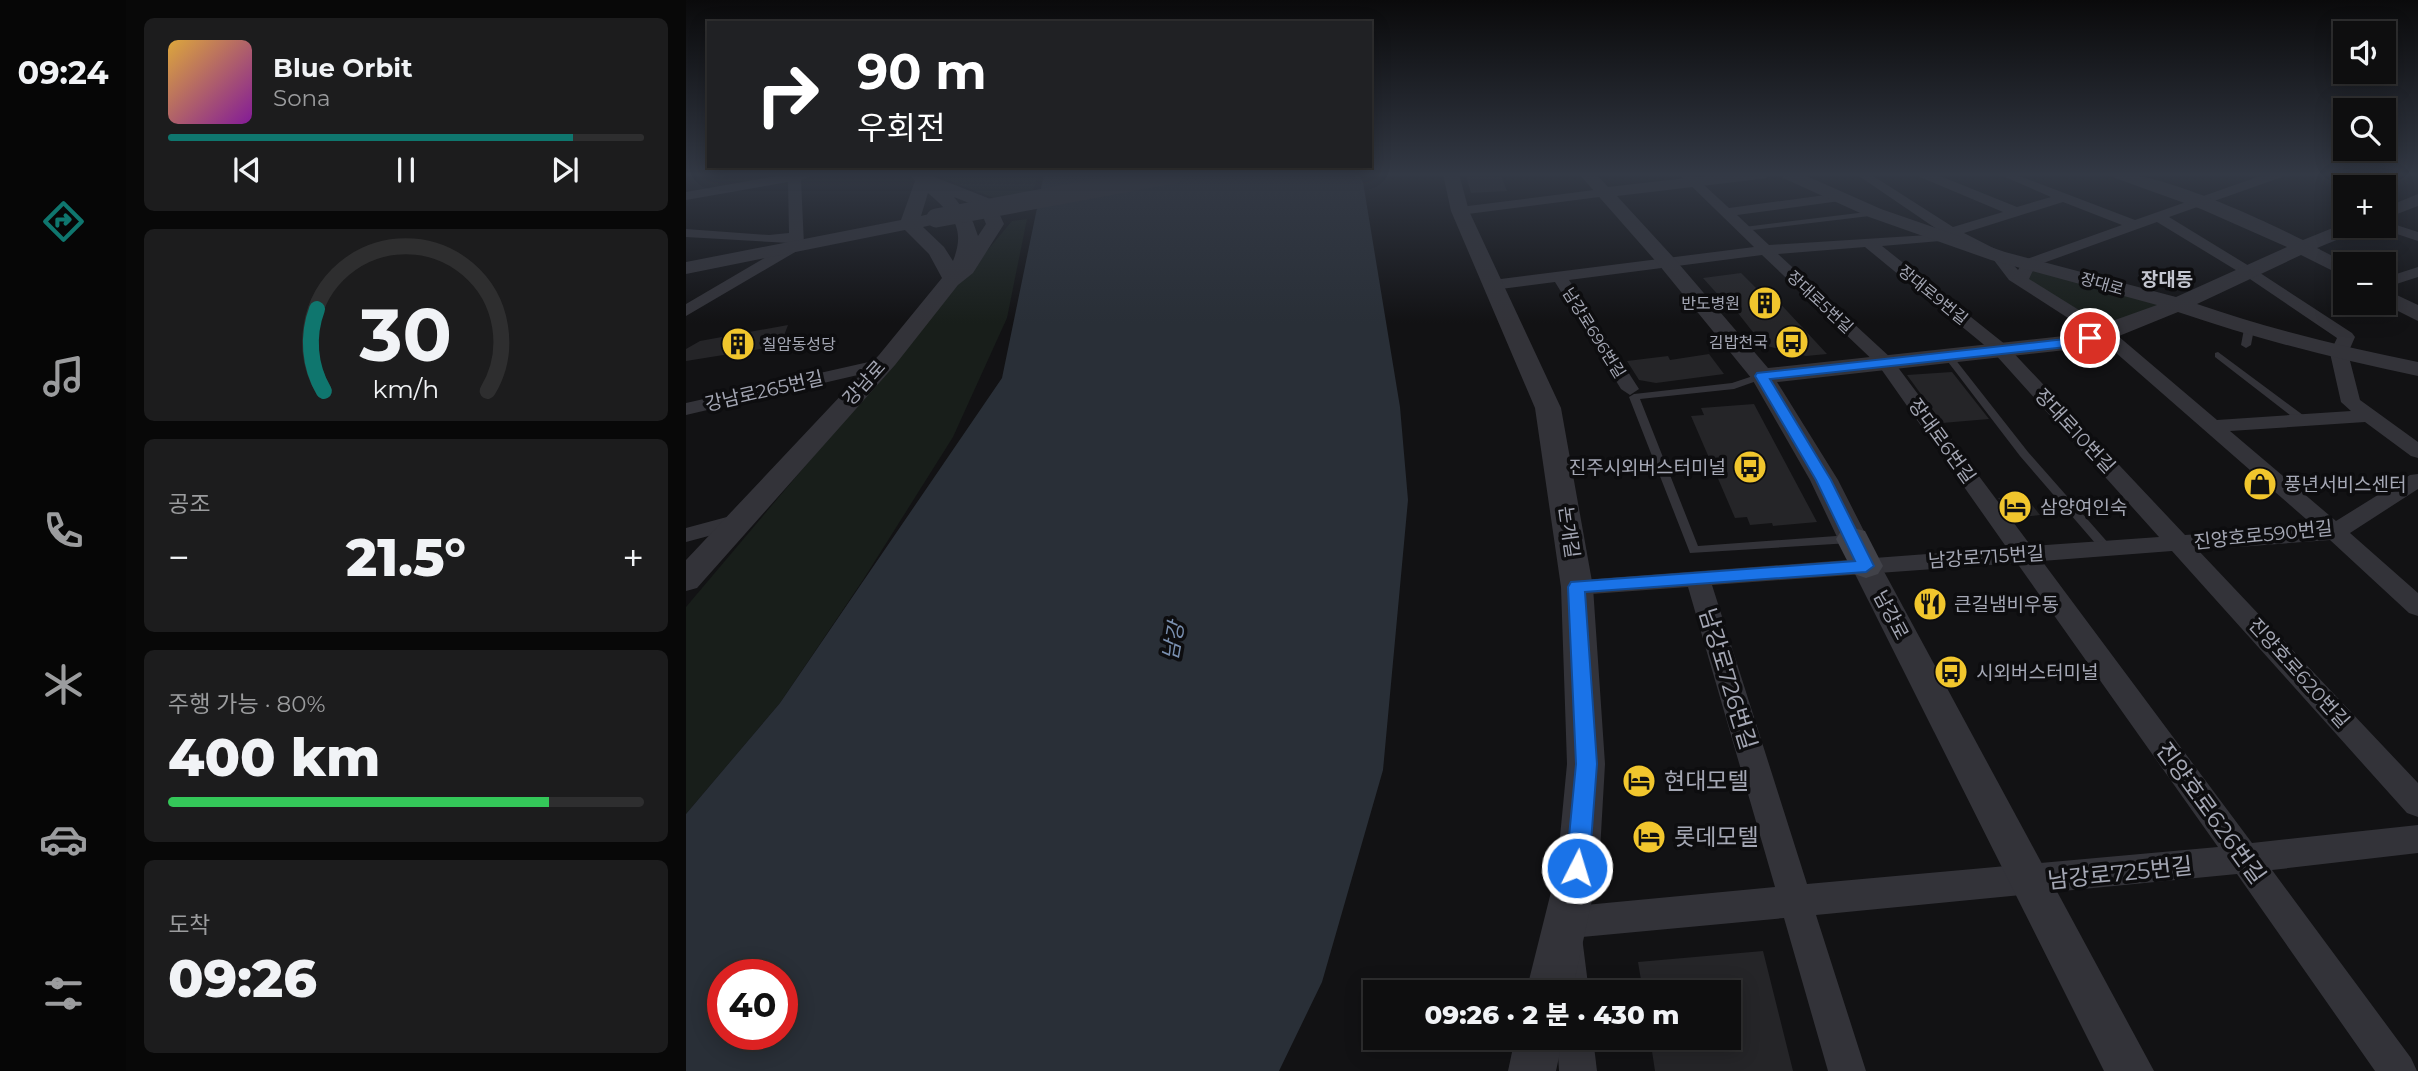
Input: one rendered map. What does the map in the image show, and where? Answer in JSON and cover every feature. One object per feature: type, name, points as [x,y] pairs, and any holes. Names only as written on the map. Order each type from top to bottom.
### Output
[{"type":"street","points":[[796,224],[797,241]]},
{"type":"street","points":[[686,268],[797,241],[909,224],[936,251],[953,280]]},
{"type":"street","name":"강남로","points":[[686,580],[882,364],[953,280],[969,245],[964,224]]},
{"type":"street","name":"논개길","points":[[1466,224],[1548,408],[1577,587],[1586,764],[1577,868],[1552,980]]},
{"type":"street","name":"남강로","points":[[1631,224],[1666,261],[1762,376],[1824,480],[2130,1071]]},
{"type":"street","name":"장대로5번길","points":[[1739,224],[1885,362]]},
{"type":"street","name":"장대로","points":[[1913,224],[1998,256],[2024,272],[2176,304]]},
{"type":"street","points":[[1931,224],[1945,234]]},
{"type":"street","name":"남강로696번길","points":[[1493,285],[1666,261],[1945,234],[1980,224]]},
{"type":"street","points":[[2138,224],[2024,272],[2105,334],[2418,607]]},
{"type":"street","points":[[2170,224],[2249,272],[2346,337],[2339,353],[2351,402],[2418,452]]},
{"type":"street","points":[[2253,224],[2301,245],[2333,264]]},
{"type":"street","points":[[2396,229],[2418,237]]},
{"type":"street","points":[[686,233],[797,241]]},
{"type":"street","name":"장대로","points":[[1762,376],[2075,342],[2105,334],[2249,272],[2301,245],[2333,234]]},
{"type":"street","points":[[686,311],[797,241]]},
{"type":"street","name":"장대로9번길","points":[[1867,241],[2000,349]]},
{"type":"street","points":[[2276,258],[2333,269]]},
{"type":"street","points":[[2396,280],[2418,272]]},
{"type":"street","name":"남강로696번길","points":[[1559,276],[1630,389]]},
{"type":"street","points":[[2396,302],[2418,314]]},
{"type":"street","points":[[2176,304],[2247,337],[2418,369]]},
{"type":"street","name":"장대로10번길","points":[[2000,349],[2179,543]]},
{"type":"street","name":"장대로6번길","points":[[1885,362],[2025,554]]},
{"type":"street","name":"강남로265번길","points":[[686,410],[882,364]]},
{"type":"street","points":[[2213,426],[2368,416]]},
{"type":"street","name":"진양호로590번길","points":[[2179,543],[2335,532],[2418,480]]},
{"type":"street","points":[[686,535],[738,521]]},
{"type":"street","name":"남강로715번길","points":[[1577,587],[1698,579],[1859,552],[2025,554],[2179,543]]},
{"type":"street","name":"진양호로620번길","points":[[2179,543],[2418,804]]},
{"type":"street","name":"진양호로626번길","points":[[2025,554],[2398,1071]]},
{"type":"street","name":"남강로726번길","points":[[1698,579],[1847,1071]]},
{"type":"street","name":"남강로725번길","points":[[2031,881],[2245,860],[2418,839]]},
{"type":"street","points":[[1570,980],[1564,922],[2031,881]]},
{"type":"street","points":[[1532,1071],[1536,1050]]},
{"type":"street","points":[[1576,1050],[1578,1071]]},
{"type":"lane","points":[[1744,229],[1783,224]]},
{"type":"lane","points":[[2218,355],[2304,420]]},
{"type":"lane","points":[[1948,356],[2024,454],[2106,548]]},
{"type":"lane","points":[[1762,376],[1734,386],[1634,397],[1694,550],[1859,552]]},
{"type":"shaded area","points":[[1009,224],[1026,224],[1007,318],[953,437],[863,580],[780,703],[686,814],[686,607]]},
{"type":"shaded area","points":[[2029,263],[2176,304],[2105,334],[2020,280]]},
{"type":"water","name":"남강","points":[[1034,224],[1370,224],[1400,407],[1408,500],[1383,770],[1322,982],[1279,1071],[686,1071],[686,814],[780,703],[1002,378]]},
{"type":"building","points":[[1741,273],[1767,299],[1775,298],[1827,354],[1806,356],[1763,345],[1734,308],[1730,308],[1703,278]]},
{"type":"building","name":"칠암동성당","points":[[788,325],[780,346],[686,361],[686,349],[700,341]]},
{"type":"building","points":[[1709,354],[1724,374],[1656,383],[1639,380],[1627,361],[1668,356],[1670,360]]},
{"type":"building","points":[[1952,372],[1989,419],[1942,423],[1907,375]]},
{"type":"building","name":"진주시외버스터미널","points":[[1754,404],[1817,522],[1750,525],[1747,517],[1735,518],[1691,416],[1704,415],[1701,408]]},
{"type":"building","name":"삼양여인숙","points":[[2024,495],[2040,515],[2013,518],[1998,498]]},
{"type":"building","points":[[1763,951],[1793,1071],[1655,1071],[1652,1050],[1741,1050],[1741,980],[1641,980],[1638,962]]},
{"type":"place","name":"반도병원","points":[[1765,303]]},
{"type":"place","name":"김밥천국","points":[[1792,342]]},
{"type":"place","name":"칠암동성당","points":[[738,344]]},
{"type":"place","name":"진주시외버스터미널","points":[[1750,467]]},
{"type":"place","name":"풍년서비스센터","points":[[2260,484]]},
{"type":"place","name":"삼양여인숙","points":[[2015,507]]},
{"type":"place","name":"큰길냄비우동","points":[[1930,604]]},
{"type":"place","name":"시외버스터미널","points":[[1951,672]]},
{"type":"place","name":"현대모텔","points":[[1639,781]]},
{"type":"place","name":"롯데모텔","points":[[1649,837]]},
{"type":"district","name":"장대동","points":[[2167,279]]},
{"type":"route","points":[[1577,868],[1586,764],[1577,587],[1866,566],[1824,480],[1762,376],[2075,342],[2090,338]]}]
